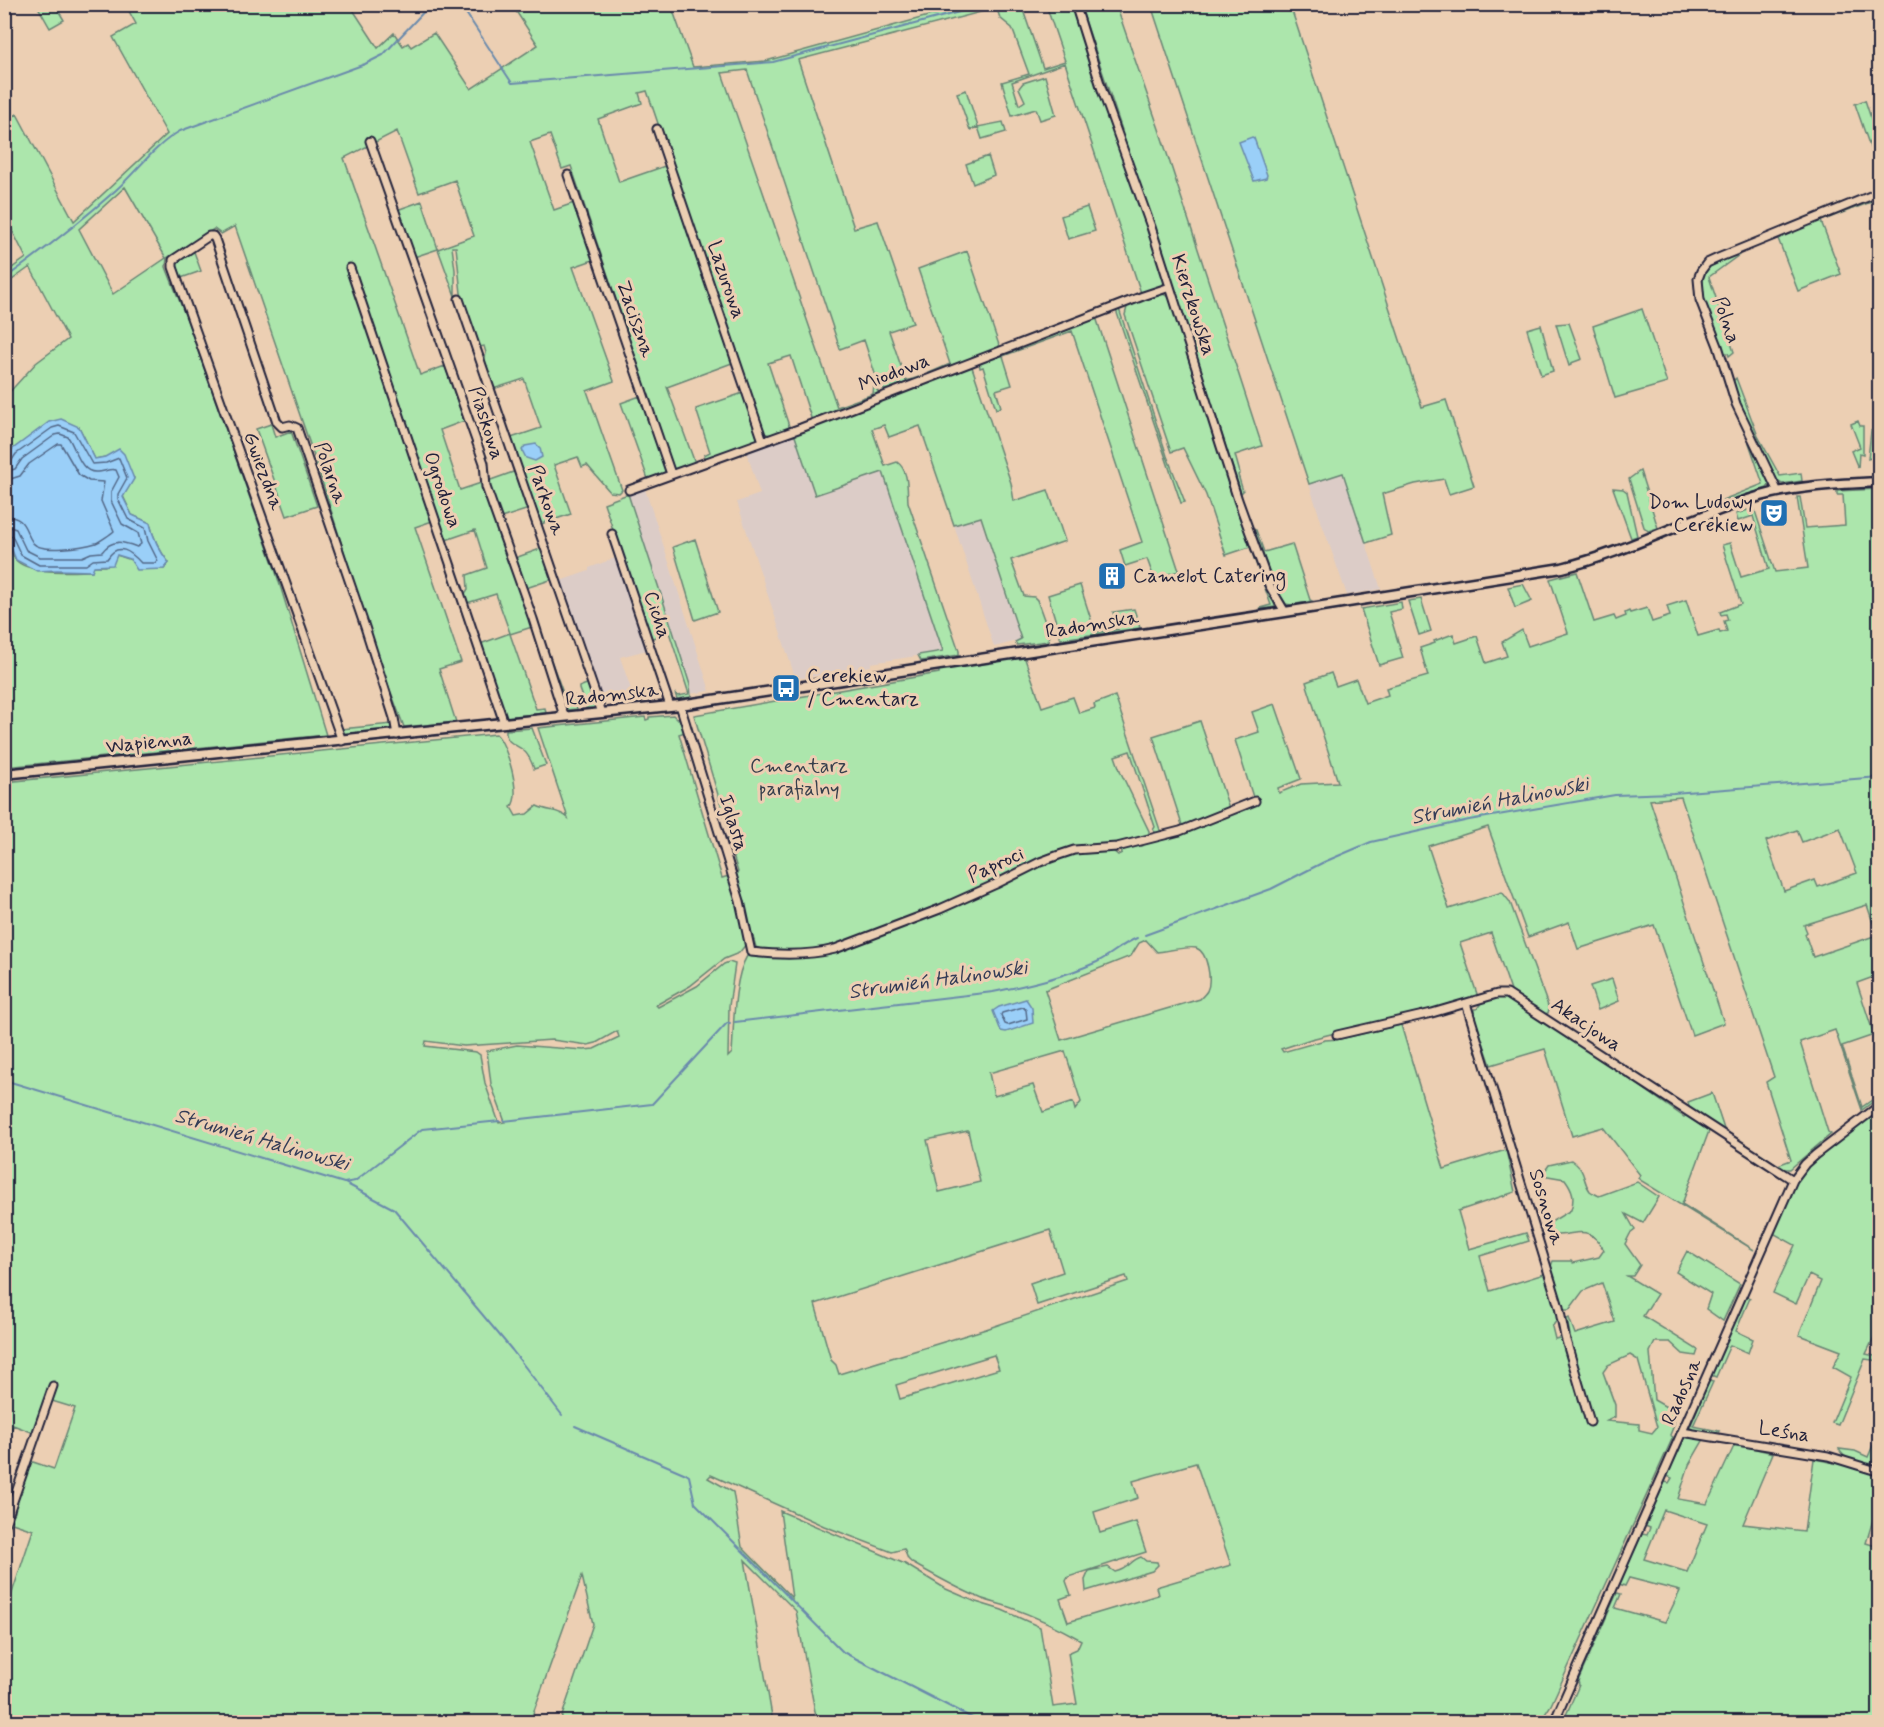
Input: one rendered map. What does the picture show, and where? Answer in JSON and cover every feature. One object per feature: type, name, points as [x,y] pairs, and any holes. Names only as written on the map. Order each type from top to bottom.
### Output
[{"type":"street","name":"Kierzkowska","points":[[1075,4],[1103,93],[1140,194],[1258,558],[1269,585],[1285,612]]},
{"type":"street","name":"Lazurowa","points":[[657,129],[763,441]]},
{"type":"street","name":"Piaskowa","points":[[369,141],[484,463],[486,487],[564,717]]},
{"type":"street","name":"Zaciszna","points":[[568,175],[671,474]]},
{"type":"street","name":"Polna","points":[[1778,492],[1736,404],[1718,346],[1700,300],[1698,279],[1707,264],[1718,258],[1880,192]]},
{"type":"street","name":"Gwiezdna","points":[[215,239],[209,236],[178,255],[173,260],[173,267],[342,741]]},
{"type":"street","name":"Polarna","points":[[215,239],[277,422],[282,427],[290,425],[297,428],[365,627],[394,718],[397,735]]},
{"type":"street","name":"Ogrodowa","points":[[350,268],[504,723]]},
{"type":"street","name":"Miodowa","points":[[629,490],[1170,287]]},
{"type":"street","name":"Parkowa","points":[[459,298],[602,713]]},
{"type":"street","name":"Radomska","points":[[297,745],[680,705],[1562,568],[1595,558],[1740,503],[1778,492],[1813,486],[1880,482]]},
{"type":"street","name":"Cicha","points":[[612,534],[670,706]]},
{"type":"street","name":"Iglasta","points":[[680,705],[740,902],[752,952]]},
{"type":"street","name":"Wapienna","points":[[4,774],[297,745]]},
{"type":"street","name":"Paproci","points":[[752,952],[795,954],[835,949],[940,909],[1059,855],[1074,850],[1117,847],[1180,831],[1255,801]]},
{"type":"street","name":"Akacjowa","points":[[1337,1035],[1497,994],[1513,997],[1793,1180]]},
{"type":"street","name":"Sosnowa","points":[[1466,1003],[1559,1307],[1565,1337],[1590,1422]]},
{"type":"street","name":"Radosna","points":[[1554,1722],[1597,1629],[1661,1477],[1793,1180],[1815,1155],[1880,1105]]},
{"type":"street","points":[[4,1527],[53,1386]]},
{"type":"street","name":"Leśna","points":[[1682,1432],[1828,1456],[1880,1472]]},
{"type":"shaded area","points":[[795,435],[815,495],[883,472],[943,652],[871,663],[871,666],[821,675],[795,677],[737,502],[760,494],[747,453]]},
{"type":"shaded area","points":[[1343,473],[1381,589],[1347,595],[1309,484]]},
{"type":"shaded area","points":[[645,489],[710,691],[689,694],[624,496]]},
{"type":"shaded area","points":[[980,516],[1021,640],[994,647],[954,525]]},
{"type":"shaded area","points":[[615,558],[647,650],[620,657],[634,698],[610,701],[608,698],[600,699],[560,581],[589,571],[589,568]]},
{"type":"green space","points":[[125,4],[350,5],[378,48],[394,33],[403,46],[408,43],[411,47],[434,33],[471,89],[538,45],[512,5],[671,5],[693,67],[766,61],[968,5],[1026,5],[1023,10],[1043,68],[1065,61],[1046,5],[1071,5],[1115,132],[1122,130],[1080,5],[1116,5],[1159,129],[1262,446],[1235,455],[1243,491],[1241,493],[1145,198],[1139,200],[1165,280],[1163,286],[1141,293],[1065,63],[1012,82],[1019,105],[1025,101],[1019,88],[1023,83],[1045,76],[1056,115],[1040,120],[1036,109],[1012,116],[1002,82],[1029,74],[1012,28],[1000,18],[998,12],[992,9],[798,60],[854,228],[878,221],[913,323],[889,331],[906,381],[919,378],[889,389],[884,390],[878,383],[864,340],[840,349],[747,70],[722,73],[837,407],[873,394],[874,384],[878,392],[875,396],[812,421],[791,356],[768,363],[790,429],[771,435],[763,433],[647,91],[639,93],[642,103],[598,119],[619,182],[665,166],[732,363],[667,387],[695,463],[674,471],[571,166],[562,169],[550,135],[530,142],[554,210],[574,203],[593,260],[573,267],[614,381],[587,391],[622,490],[619,493],[610,492],[587,465],[582,467],[578,457],[554,465],[571,514],[541,524],[511,438],[541,428],[524,379],[493,389],[484,363],[486,353],[484,346],[479,347],[461,293],[456,247],[452,247],[455,296],[438,249],[474,236],[455,180],[419,193],[397,131],[344,158],[420,375],[445,366],[464,421],[440,430],[460,490],[481,483],[532,627],[510,634],[536,709],[545,708],[546,713],[504,717],[480,644],[510,633],[496,594],[467,603],[464,595],[468,589],[467,575],[487,568],[475,530],[446,540],[438,519],[415,527],[461,662],[439,669],[456,722],[404,727],[374,647],[314,456],[235,226],[221,234],[214,229],[167,258],[166,267],[275,569],[326,735],[5,767],[5,532],[15,559],[30,568],[40,570],[92,571],[93,566],[105,566],[116,555],[158,569],[164,569],[169,563],[157,544],[150,523],[132,515],[123,496],[134,478],[105,457],[95,459],[79,427],[10,451],[5,467],[5,397],[36,363],[68,339],[30,267],[5,285],[5,273],[26,258],[5,216],[5,121],[17,114],[74,221],[167,134],[113,37],[136,24]],"holes":[[[125,187],[166,258],[113,294],[79,229]]]},
{"type":"green space","points":[[37,5],[55,5],[64,20],[50,28]]},
{"type":"green space","points":[[1151,5],[1290,5],[1422,407],[1446,400],[1474,486],[1449,494],[1444,479],[1415,484],[1382,494],[1391,535],[1366,543],[1343,473],[1309,484]]},
{"type":"green space","points":[[966,90],[978,127],[970,130],[957,93]]},
{"type":"green space","points":[[1865,100],[1879,143],[1879,173],[1855,104]]},
{"type":"green space","points":[[1003,122],[1006,132],[982,139],[978,127]]},
{"type":"green space","points":[[988,156],[994,175],[973,184],[966,164]]},
{"type":"green space","points":[[1879,195],[1879,199],[1821,221],[1841,274],[1798,291],[1777,236]]},
{"type":"green space","points":[[422,201],[438,249],[414,257],[397,210]]},
{"type":"green space","points":[[1087,207],[1095,231],[1068,239],[1061,216]]},
{"type":"green space","points":[[193,249],[201,271],[181,278],[177,265],[180,258]]},
{"type":"green space","points":[[967,251],[1000,348],[977,357],[973,356],[930,374],[950,364],[918,269]]},
{"type":"green space","points":[[1738,253],[1739,255],[1709,277],[1734,352],[1729,356],[1728,353],[1724,353],[1706,307],[1702,283],[1705,273],[1712,265]]},
{"type":"green space","points":[[1161,293],[1171,298],[1252,547],[1268,591],[1276,601],[1274,602],[1275,607],[1260,608],[1271,605],[1250,547],[1226,555],[1206,495],[1183,448],[1171,452],[1125,315],[1127,307],[1131,304]]},
{"type":"green space","points":[[1119,309],[1167,456],[1185,502],[1181,503],[1116,310]]},
{"type":"green space","points":[[1642,309],[1667,383],[1615,398],[1593,326]]},
{"type":"green space","points":[[1096,317],[1179,571],[1154,578],[1147,559],[1125,566],[1120,550],[1142,542],[1072,331],[1003,356],[1012,385],[996,390],[1001,407],[996,409],[983,367],[980,368],[979,361]]},
{"type":"green space","points":[[1569,323],[1582,359],[1569,366],[1556,324]]},
{"type":"green space","points":[[1541,325],[1553,371],[1541,375],[1527,329]]},
{"type":"green space","points":[[968,366],[972,367],[1011,483],[1014,501],[1048,490],[1065,541],[1011,560],[1024,596],[1034,597],[1037,600],[1049,633],[1048,641],[1017,645],[1015,642],[1021,639],[981,517],[954,525],[920,426],[889,437],[884,425],[872,429],[885,466],[897,462],[904,470],[908,502],[959,651],[959,655],[921,661],[918,655],[943,651],[883,472],[815,495],[795,436],[791,434]]},
{"type":"green space","points":[[1736,378],[1758,436],[1780,476],[1801,473],[1802,481],[1782,484],[1777,481],[1754,439],[1731,383]]},
{"type":"green space","points":[[743,393],[758,440],[706,459],[704,455],[710,452],[696,409]]},
{"type":"green space","points":[[640,396],[666,472],[645,482],[648,479],[621,403]]},
{"type":"green space","points":[[1858,421],[1860,426],[1863,426],[1863,454],[1859,453],[1858,468],[1851,451],[1860,447],[1851,424]]},
{"type":"green space","points":[[271,424],[275,437],[291,431],[317,506],[287,516],[256,429]]},
{"type":"green space","points":[[1879,425],[1880,467],[1878,469],[1874,465],[1874,457],[1868,459],[1871,431]]},
{"type":"green space","points":[[1748,434],[1771,483],[1767,488],[1710,507],[1763,484]]},
{"type":"green space","points":[[516,471],[529,509],[501,518],[488,481]]},
{"type":"green space","points":[[1640,471],[1658,528],[1648,531],[1644,527],[1629,479]]},
{"type":"green space","points":[[1613,488],[1627,492],[1637,536],[1631,538]]},
{"type":"green space","name":"Cmentarz parafialny","points":[[1879,489],[1879,975],[1857,983],[1874,1035],[1842,1046],[1862,1107],[1876,1097],[1878,1098],[1862,1110],[1835,1030],[1800,1042],[1828,1132],[1831,1134],[1790,1169],[1783,1169],[1760,1155],[1760,1153],[1778,1165],[1791,1160],[1766,1082],[1774,1077],[1681,797],[1650,800],[1724,1023],[1692,1035],[1654,925],[1578,949],[1569,922],[1528,937],[1488,827],[1428,846],[1449,909],[1502,892],[1510,902],[1547,1003],[1548,1013],[1545,1014],[1511,991],[1491,933],[1460,943],[1477,994],[1475,998],[1311,1039],[1281,1049],[1283,1052],[1325,1040],[1340,1039],[1401,1025],[1444,1169],[1506,1150],[1515,1192],[1458,1211],[1469,1249],[1526,1233],[1529,1241],[1480,1256],[1490,1291],[1544,1274],[1543,1266],[1559,1317],[1552,1327],[1555,1339],[1563,1337],[1570,1361],[1568,1362],[1586,1420],[1567,1336],[1570,1335],[1567,1319],[1569,1318],[1575,1334],[1615,1322],[1602,1283],[1583,1291],[1569,1310],[1564,1310],[1551,1266],[1553,1261],[1573,1263],[1599,1257],[1604,1250],[1588,1233],[1554,1235],[1546,1225],[1571,1210],[1572,1194],[1565,1179],[1542,1175],[1549,1165],[1571,1160],[1580,1168],[1590,1191],[1599,1196],[1637,1182],[1659,1197],[1643,1223],[1626,1214],[1635,1230],[1625,1244],[1640,1265],[1633,1276],[1627,1276],[1657,1294],[1643,1316],[1698,1350],[1696,1356],[1683,1354],[1670,1342],[1655,1342],[1650,1352],[1654,1400],[1675,1412],[1670,1435],[1673,1437],[1551,1705],[1540,1722],[817,1722],[796,1611],[745,1560],[773,1722],[560,1722],[593,1624],[582,1576],[530,1722],[5,1722],[5,1614],[33,1530],[9,1522],[15,1512],[15,1504],[30,1461],[54,1469],[75,1408],[52,1401],[56,1386],[34,1433],[13,1425],[5,1451],[5,782],[496,734],[505,748],[512,770],[515,792],[511,807],[516,816],[527,814],[537,806],[561,813],[568,818],[538,728],[645,717],[646,720],[649,717],[673,715],[677,719],[681,718],[685,732],[679,734],[722,878],[729,876],[747,943],[739,953],[724,959],[690,986],[656,1005],[658,1007],[697,986],[724,964],[729,962],[735,964],[729,1006],[728,1057],[732,1053],[739,977],[747,956],[829,954],[925,919],[998,886],[994,882],[838,946],[815,950],[761,950],[756,947],[734,874],[738,872],[728,839],[731,838],[694,715],[1024,656],[1042,707],[1073,697],[1079,713],[1095,708],[1094,704],[1115,696],[1161,833],[1157,834],[1153,830],[1155,827],[1130,751],[1115,756],[1149,831],[1149,836],[1121,848],[1183,828],[1153,736],[1200,721],[1229,808],[1253,797],[1235,740],[1259,732],[1252,712],[1275,704],[1301,779],[1278,788],[1279,793],[1301,784],[1338,782],[1306,682],[1331,673],[1336,686],[1356,679],[1365,703],[1388,695],[1386,688],[1428,676],[1420,648],[1453,634],[1456,643],[1477,636],[1486,663],[1507,656],[1502,642],[1522,630],[1528,646],[1568,633],[1550,579],[1577,572],[1594,622],[1614,616],[1616,620],[1626,616],[1625,613],[1629,611],[1630,613],[1647,608],[1652,622],[1670,616],[1667,606],[1686,600],[1698,636],[1719,630],[1720,633],[1727,631],[1724,621],[1728,620],[1726,614],[1721,615],[1720,612],[1741,604],[1722,545],[1730,543],[1741,577],[1769,569],[1753,516],[1738,521],[1736,514],[1754,508],[1775,572],[1808,568],[1797,497],[1800,497],[1805,528],[1845,525],[1843,495],[1837,495],[1837,491]],"holes":[[[1840,828],[1857,873],[1818,887],[1815,880],[1784,891],[1766,841],[1797,830],[1802,842]],[[1120,848],[1122,853],[1118,855],[1113,851]],[[1867,905],[1877,935],[1813,957],[1805,934],[1807,932],[1804,925]],[[1146,940],[1157,952],[1196,948],[1203,955],[1208,967],[1207,991],[1200,999],[1061,1040],[1045,990],[1131,956],[1139,943]],[[617,1031],[619,1037],[594,1049],[517,1045],[487,1051],[491,1084],[505,1122],[499,1123],[485,1083],[480,1055],[476,1052],[425,1046],[426,1041],[464,1046],[552,1040],[588,1045]],[[1065,1051],[1081,1102],[1075,1110],[1073,1102],[1043,1112],[1033,1085],[994,1096],[989,1073]],[[968,1131],[980,1182],[939,1192],[927,1140]],[[1050,1230],[1063,1272],[1030,1283],[1037,1305],[1126,1276],[1128,1281],[986,1329],[839,1374],[836,1365],[831,1360],[815,1304]],[[994,1355],[999,1369],[900,1399],[896,1385]],[[1630,1355],[1638,1360],[1657,1427],[1652,1433],[1639,1430],[1639,1424],[1607,1421],[1615,1417],[1615,1405],[1603,1372],[1608,1365]],[[1196,1463],[1231,1565],[1156,1587],[1158,1595],[1068,1622],[1060,1599],[1071,1595],[1066,1581],[1068,1577],[1146,1552],[1136,1522],[1100,1533],[1094,1512],[1138,1498],[1133,1481]],[[711,1475],[824,1526],[892,1552],[904,1549],[912,1563],[953,1585],[982,1599],[1037,1618],[1081,1640],[1077,1649],[1068,1653],[1077,1704],[1053,1707],[1040,1627],[946,1589],[905,1564],[780,1511],[792,1598],[742,1547],[733,1492],[708,1478]]]},
{"type":"green space","points":[[628,494],[690,685],[691,697],[677,699],[675,693],[678,696],[689,694],[669,632],[650,639],[604,503]]},
{"type":"green space","points":[[1254,530],[1256,530],[1264,552],[1292,544],[1312,601],[1286,604],[1275,587]]},
{"type":"green space","points":[[695,539],[718,612],[695,620],[673,547]]},
{"type":"green space","points":[[543,548],[553,579],[526,588],[515,558]]},
{"type":"green space","points":[[1523,584],[1532,601],[1515,608],[1508,587]]},
{"type":"green space","points":[[1080,585],[1095,632],[1118,629],[1113,612],[1134,609],[1140,628],[1061,639],[1048,595]]},
{"type":"green space","points":[[1421,599],[1431,631],[1419,635],[1408,601]]},
{"type":"green space","points":[[1401,602],[1402,609],[1389,612],[1403,658],[1379,665],[1361,609]]},
{"type":"green space","points":[[540,630],[563,693],[574,696],[577,709],[566,710]]},
{"type":"green space","points":[[589,683],[598,708],[586,708],[579,689]]},
{"type":"green space","points":[[392,724],[393,729],[342,734],[341,729]]},
{"type":"green space","points":[[532,728],[546,765],[534,769],[527,755],[521,748],[509,741],[506,735],[506,730]]},
{"type":"green space","points":[[1612,979],[1619,1001],[1598,1010],[1590,986]]},
{"type":"green space","points":[[1504,997],[1593,1053],[1684,1117],[1686,1115],[1709,1131],[1682,1204],[1754,1250],[1640,1180],[1638,1178],[1640,1175],[1603,1127],[1572,1136],[1545,1049],[1491,1065],[1474,1016],[1474,1009],[1477,1009],[1481,1003]]},
{"type":"green space","points":[[1712,1093],[1725,1132],[1690,1110],[1688,1102]]},
{"type":"green space","points":[[1879,1109],[1879,1327],[1866,1354],[1879,1357],[1879,1361],[1865,1359],[1838,1425],[1832,1423],[1851,1377],[1833,1367],[1841,1351],[1799,1335],[1821,1281],[1809,1275],[1796,1304],[1773,1293],[1795,1245],[1773,1233],[1790,1193],[1804,1171],[1830,1146]]},
{"type":"green space","points":[[1687,1251],[1740,1284],[1723,1321],[1706,1309],[1711,1294],[1676,1272]]},
{"type":"green space","points":[[1745,1296],[1750,1298],[1736,1331],[1753,1339],[1748,1353],[1730,1345],[1716,1377],[1711,1375]]},
{"type":"green space","points":[[1709,1381],[1713,1382],[1693,1426],[1719,1431],[1716,1434],[1692,1430],[1690,1427]]},
{"type":"green space","points":[[1879,1431],[1879,1448],[1872,1463],[1853,1461],[1841,1453],[1839,1449],[1855,1451],[1868,1457]]},
{"type":"green space","points":[[1685,1437],[1704,1439],[1689,1465],[1678,1499],[1707,1504],[1735,1444],[1773,1453],[1743,1524],[1804,1531],[1814,1459],[1847,1465],[1879,1476],[1879,1500],[1866,1543],[1879,1547],[1879,1722],[1563,1722],[1579,1685],[1578,1681],[1617,1593],[1621,1594],[1615,1608],[1665,1622],[1680,1591],[1629,1578],[1625,1586],[1619,1584],[1642,1534],[1647,1535],[1650,1528],[1645,1526],[1665,1482],[1669,1483],[1672,1478],[1667,1476]],"holes":[[[1664,1510],[1707,1524],[1687,1572],[1644,1559]]]},
{"type":"green space","points":[[1141,1557],[1146,1561],[1157,1562],[1158,1565],[1152,1571],[1086,1591],[1085,1580],[1089,1571],[1108,1567],[1115,1572],[1124,1569]]},
{"type":"water","points":[[1252,137],[1267,175],[1266,178],[1254,181],[1239,142]]},
{"type":"water","points":[[61,419],[79,427],[95,459],[105,457],[119,449],[124,454],[134,479],[123,497],[132,515],[150,523],[157,544],[169,563],[164,569],[137,570],[130,559],[117,555],[113,565],[94,566],[92,571],[37,571],[16,560],[5,532],[5,467],[10,451],[49,422]]},
{"type":"water","points":[[536,444],[540,448],[542,457],[535,461],[526,458],[522,450],[525,446]]},
{"type":"water","points":[[1026,999],[1032,1008],[1033,1023],[1006,1032],[1001,1031],[993,1011]]},
{"type":"waterway","points":[[4,279],[89,213],[116,190],[162,144],[180,131],[365,64],[383,55],[431,4]]},
{"type":"waterway","points":[[460,4],[512,83],[773,62],[989,4]]},
{"type":"waterway","name":"Strumień Halinowski","points":[[1145,935],[1271,889],[1324,862],[1371,842],[1469,820],[1615,795],[1673,793],[1880,777]]},
{"type":"waterway","name":"Strumień Halinowski","points":[[735,1022],[993,992],[1072,972],[1102,959],[1137,938]]},
{"type":"waterway","name":"Strumień Halinowski","points":[[504,1121],[652,1104],[727,1023],[730,1023]]},
{"type":"waterway","name":"Strumień Halinowski","points":[[4,1080],[344,1183],[355,1181],[422,1129],[500,1121]]},
{"type":"waterway","points":[[345,1183],[394,1209],[512,1350],[562,1415]]},
{"type":"waterway","points":[[575,1426],[689,1476],[695,1503],[843,1652],[980,1722]]},
{"type":"place","name":"Dom Ludowy Cerekiew","points":[[1774,513]]},
{"type":"place","name":"Camelot Catering","points":[[1112,576]]},
{"type":"place","name":"Cerekiew / Cmentarz","points":[[786,688]]}]
